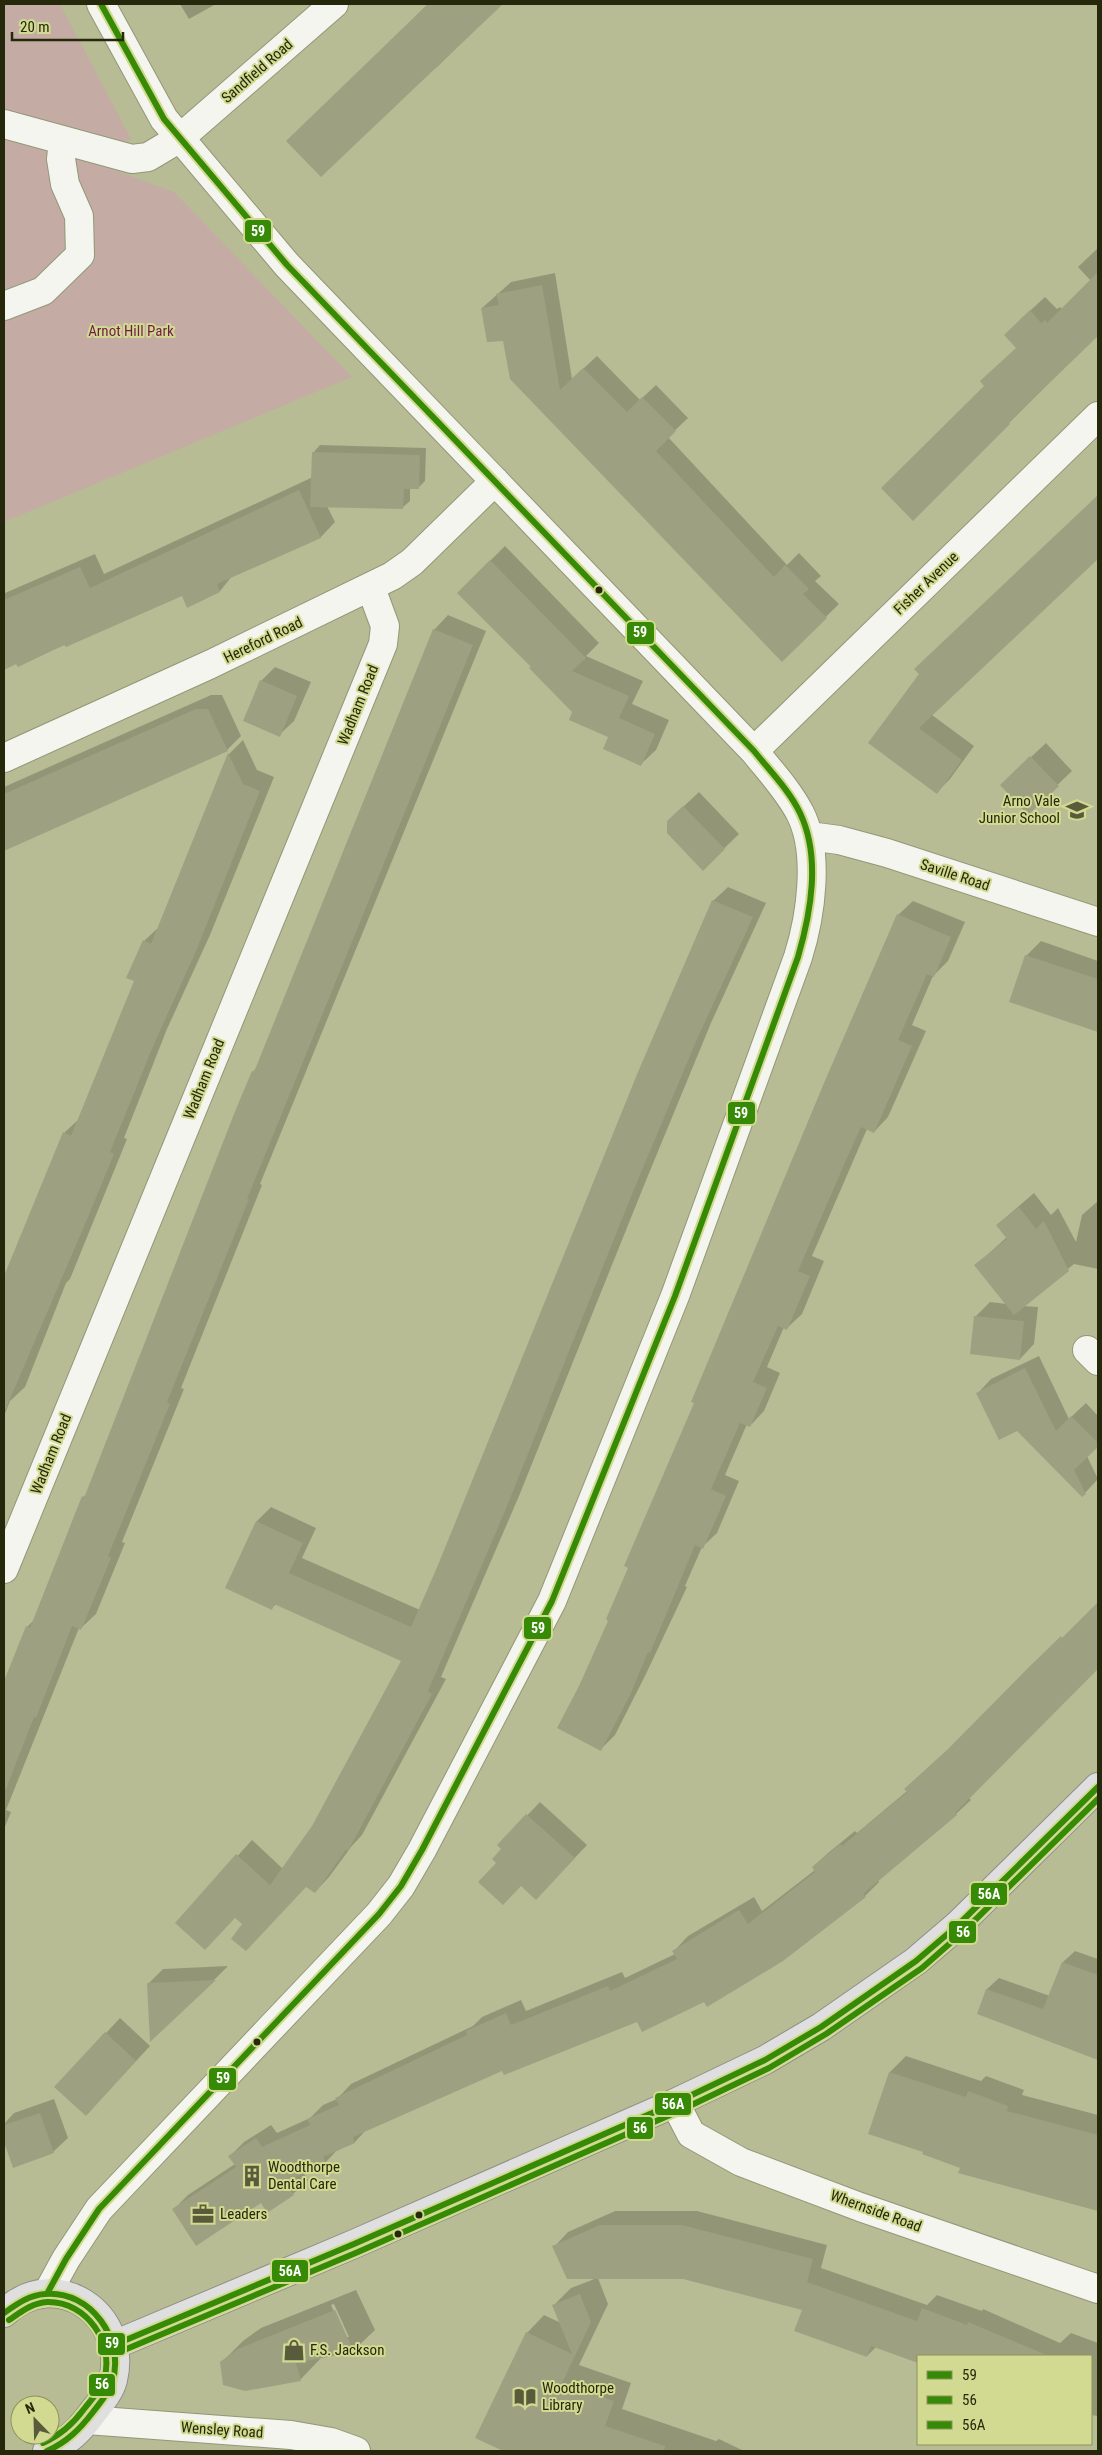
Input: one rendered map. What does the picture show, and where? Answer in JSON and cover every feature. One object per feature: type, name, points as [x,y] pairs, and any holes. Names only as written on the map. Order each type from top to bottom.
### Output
[{"type":"main road","points":[[114,2345],[354,2244],[674,2103],[781,2051],[822,2027],[916,1961],[958,1925],[1098,1787]]},
{"type":"main road","points":[[6,2305],[48,2292],[71,2295],[84,2302],[98,2315],[114,2345],[115,2366],[113,2382],[87,2420],[61,2445],[47,2451]]},
{"type":"street","points":[[48,2292],[66,2259],[98,2209],[379,1914],[401,1886],[442,1811],[552,1601],[675,1296],[805,934],[810,897],[809,836],[800,814],[785,788],[754,751],[287,265],[164,119],[101,4]]},
{"type":"street","name":"Sandfield Road","points":[[4,124],[63,142],[132,159],[148,157],[180,138],[334,4]]},
{"type":"street","points":[[4,306],[42,291],[80,255],[79,216],[65,184],[61,159],[63,142]]},
{"type":"street","name":"Fisher Avenue","points":[[754,751],[1098,416]]},
{"type":"street","name":"Hereford Road","points":[[4,758],[211,664],[371,588],[412,562],[495,481]]},
{"type":"street","name":"Wadham Road","points":[[4,1569],[383,644],[385,626],[371,588]]},
{"type":"street","name":"Saville Road","points":[[809,836],[840,840],[887,853],[1098,922]]},
{"type":"street","name":"Whernside Road","points":[[674,2103],[691,2134],[741,2162],[860,2207],[1098,2289]]},
{"type":"street","name":"Wensley Road","points":[[87,2420],[291,2435],[330,2442],[356,2451]]},
{"type":"green space","name":"Arnot Hill Park","points":[[4,4],[60,4],[131,139],[88,160],[174,192],[352,377],[4,522]]},
{"type":"building","points":[[428,4],[503,4],[321,177],[286,141]]},
{"type":"building","points":[[1098,272],[1098,336],[1009,422],[1010,424],[913,521],[881,488],[984,386],[980,381],[1016,348],[1004,335],[1030,310],[1041,323],[1045,320],[1047,323]]},
{"type":"building","points":[[542,285],[560,390],[583,368],[627,412],[642,397],[676,431],[656,451],[774,577],[785,565],[809,589],[803,594],[827,618],[782,662],[510,379],[503,341],[487,342],[481,308],[499,305],[496,294]]},
{"type":"building","points":[[312,452],[420,455],[419,489],[404,489],[403,509],[310,507]]},
{"type":"building","points":[[299,490],[321,538],[217,584],[220,592],[187,608],[182,596],[66,647],[64,645],[18,667],[16,664],[4,670],[4,600],[80,567],[90,588]]},
{"type":"building","points":[[1098,495],[1098,559],[919,728],[962,760],[937,794],[868,743],[919,674],[914,669]]},
{"type":"building","points":[[490,560],[586,658],[572,671],[629,696],[619,718],[655,734],[641,766],[603,749],[608,737],[569,720],[572,712],[528,667],[534,670],[457,593]]},
{"type":"building","points":[[433,629],[473,645],[247,1199],[249,1199],[167,1402],[170,1404],[108,1556],[111,1558],[81,1630],[72,1626],[6,1789],[4,1788],[4,1681],[26,1626],[30,1628],[82,1496],[84,1498],[236,1109],[252,1071],[254,1072]]},
{"type":"building","points":[[260,680],[297,696],[280,737],[243,721]]},
{"type":"building","points":[[196,709],[208,709],[228,751],[4,851],[4,794]]},
{"type":"building","points":[[228,753],[243,784],[260,791],[196,951],[154,1044],[110,1152],[114,1154],[4,1413],[4,1276],[63,1132],[71,1136],[134,981],[126,978],[143,940],[151,944]]},
{"type":"building","points":[[1030,756],[1059,786],[1028,815],[1000,785]]},
{"type":"building","points":[[683,806],[725,849],[703,871],[667,833],[667,821]]},
{"type":"building","points":[[712,900],[753,917],[697,1039],[632,1194],[505,1511],[428,1691],[432,1694],[348,1851],[346,1850],[315,1893],[306,1887],[246,1951],[231,1939],[242,1924],[235,1918],[205,1950],[175,1923],[236,1854],[270,1885],[312,1826],[401,1661],[274,1604],[272,1610],[225,1588],[256,1521],[303,1543],[289,1573],[411,1627],[438,1565],[638,1072]]},
{"type":"building","points":[[897,914],[951,937],[934,977],[927,974],[898,1040],[912,1046],[874,1133],[861,1127],[798,1271],[810,1276],[787,1330],[778,1326],[753,1382],[767,1388],[750,1427],[740,1423],[711,1489],[726,1496],[703,1549],[695,1545],[650,1653],[648,1652],[630,1695],[601,1751],[557,1728],[579,1686],[608,1621],[606,1619],[628,1568],[624,1566],[694,1403],[691,1402],[824,1083]]},
{"type":"building","points":[[1025,955],[1098,979],[1098,1032],[1009,1002]]},
{"type":"building","points":[[1019,1207],[1036,1229],[1044,1221],[1069,1271],[1014,1315],[974,1265],[1007,1239],[996,1225]]},
{"type":"building","points":[[974,1316],[1024,1321],[1020,1360],[970,1354]]},
{"type":"building","points":[[1025,1368],[1056,1431],[1071,1416],[1098,1443],[1098,1447],[1074,1470],[1086,1494],[1082,1497],[1017,1431],[999,1440],[976,1393]]},
{"type":"building","points":[[1098,1602],[1098,1669],[955,1813],[957,1815],[863,1894],[866,1897],[783,1961],[707,2007],[704,2002],[642,2032],[637,2022],[504,2075],[502,2071],[353,2137],[355,2143],[323,2157],[326,2163],[285,2182],[294,2195],[267,2213],[261,2203],[196,2246],[172,2209],[236,2167],[228,2156],[256,2138],[262,2147],[310,2125],[307,2119],[339,2105],[335,2098],[467,2035],[466,2031],[506,2013],[511,2025],[608,1986],[610,1991],[677,1959],[672,1951],[739,1910],[748,1924],[815,1872],[812,1867],[840,1844],[842,1846],[907,1792],[904,1789],[947,1750],[1029,1667],[1061,1636],[1062,1638]]},
{"type":"building","points":[[526,1814],[575,1858],[536,1900],[521,1886],[503,1905],[478,1882],[496,1863],[492,1859],[501,1849],[497,1845]]},
{"type":"building","points":[[1062,1962],[1098,1975],[1098,2060],[977,2014],[986,1989],[1043,2009]]},
{"type":"building","points":[[216,1980],[150,2042],[147,1983]]},
{"type":"building","points":[[105,2032],[136,2061],[86,2116],[54,2087]]},
{"type":"building","points":[[889,2072],[966,2097],[968,2091],[1008,2106],[1007,2111],[1098,2135],[1098,2211],[958,2173],[960,2168],[922,2154],[923,2152],[868,2134]]},
{"type":"building","points":[[40,2113],[54,2153],[13,2168],[4,2142],[4,2125]]},
{"type":"building","points":[[600,2225],[682,2225],[813,2259],[807,2282],[917,2321],[922,2308],[967,2325],[968,2322],[1047,2355],[917,2355],[917,2363],[871,2346],[867,2357],[794,2331],[802,2310],[683,2279],[567,2279],[552,2246]]},
{"type":"building","points":[[580,2294],[591,2322],[562,2383],[614,2401],[605,2426],[665,2446],[664,2451],[503,2451],[475,2438],[526,2332],[572,2354],[552,2305]]},
{"type":"building","name":"F.S. Jackson","points":[[335,2310],[354,2352],[296,2363],[301,2381],[245,2391],[223,2385],[220,2362],[238,2349]]},
{"type":"transit line","name":"59","points":[[48,2292],[66,2259],[99,2209],[379,1914],[401,1886],[422,1850],[552,1601],[675,1296],[798,957],[807,922],[812,885],[812,866],[806,830],[796,805],[779,781],[754,751],[287,265],[164,119],[101,4]]},
{"type":"transit line","name":"56A","points":[[114,2345],[354,2244],[675,2103],[765,2060],[821,2027],[916,1961],[958,1925],[1098,1787]]},
{"type":"transit line","name":"56","points":[[117,2353],[358,2252],[679,2111],[769,2068],[826,2034],[922,1968],[964,1931],[1098,1799]]},
{"type":"transit line","name":"59","points":[[4,2313],[23,2300],[45,2294],[62,2295],[77,2300],[90,2309],[101,2321],[109,2335],[114,2350],[115,2367],[112,2383],[108,2391],[78,2429],[67,2439],[47,2451]]},
{"type":"transit line","name":"56","points":[[9,2320],[36,2304],[47,2302],[61,2304],[86,2316],[95,2327],[101,2339],[105,2352],[104,2380],[98,2392],[80,2414],[60,2434]]},
{"type":"place","name":"Arno Vale Junior School","points":[[1077,810]]},
{"type":"place","name":"Woodthorpe Dental Care","points":[[252,2176]]},
{"type":"place","name":"Leaders","points":[[203,2214]]},
{"type":"place","name":"F.S. Jackson","points":[[294,2350]]},
{"type":"place","name":"Woodthorpe Library","points":[[525,2397]]}]
